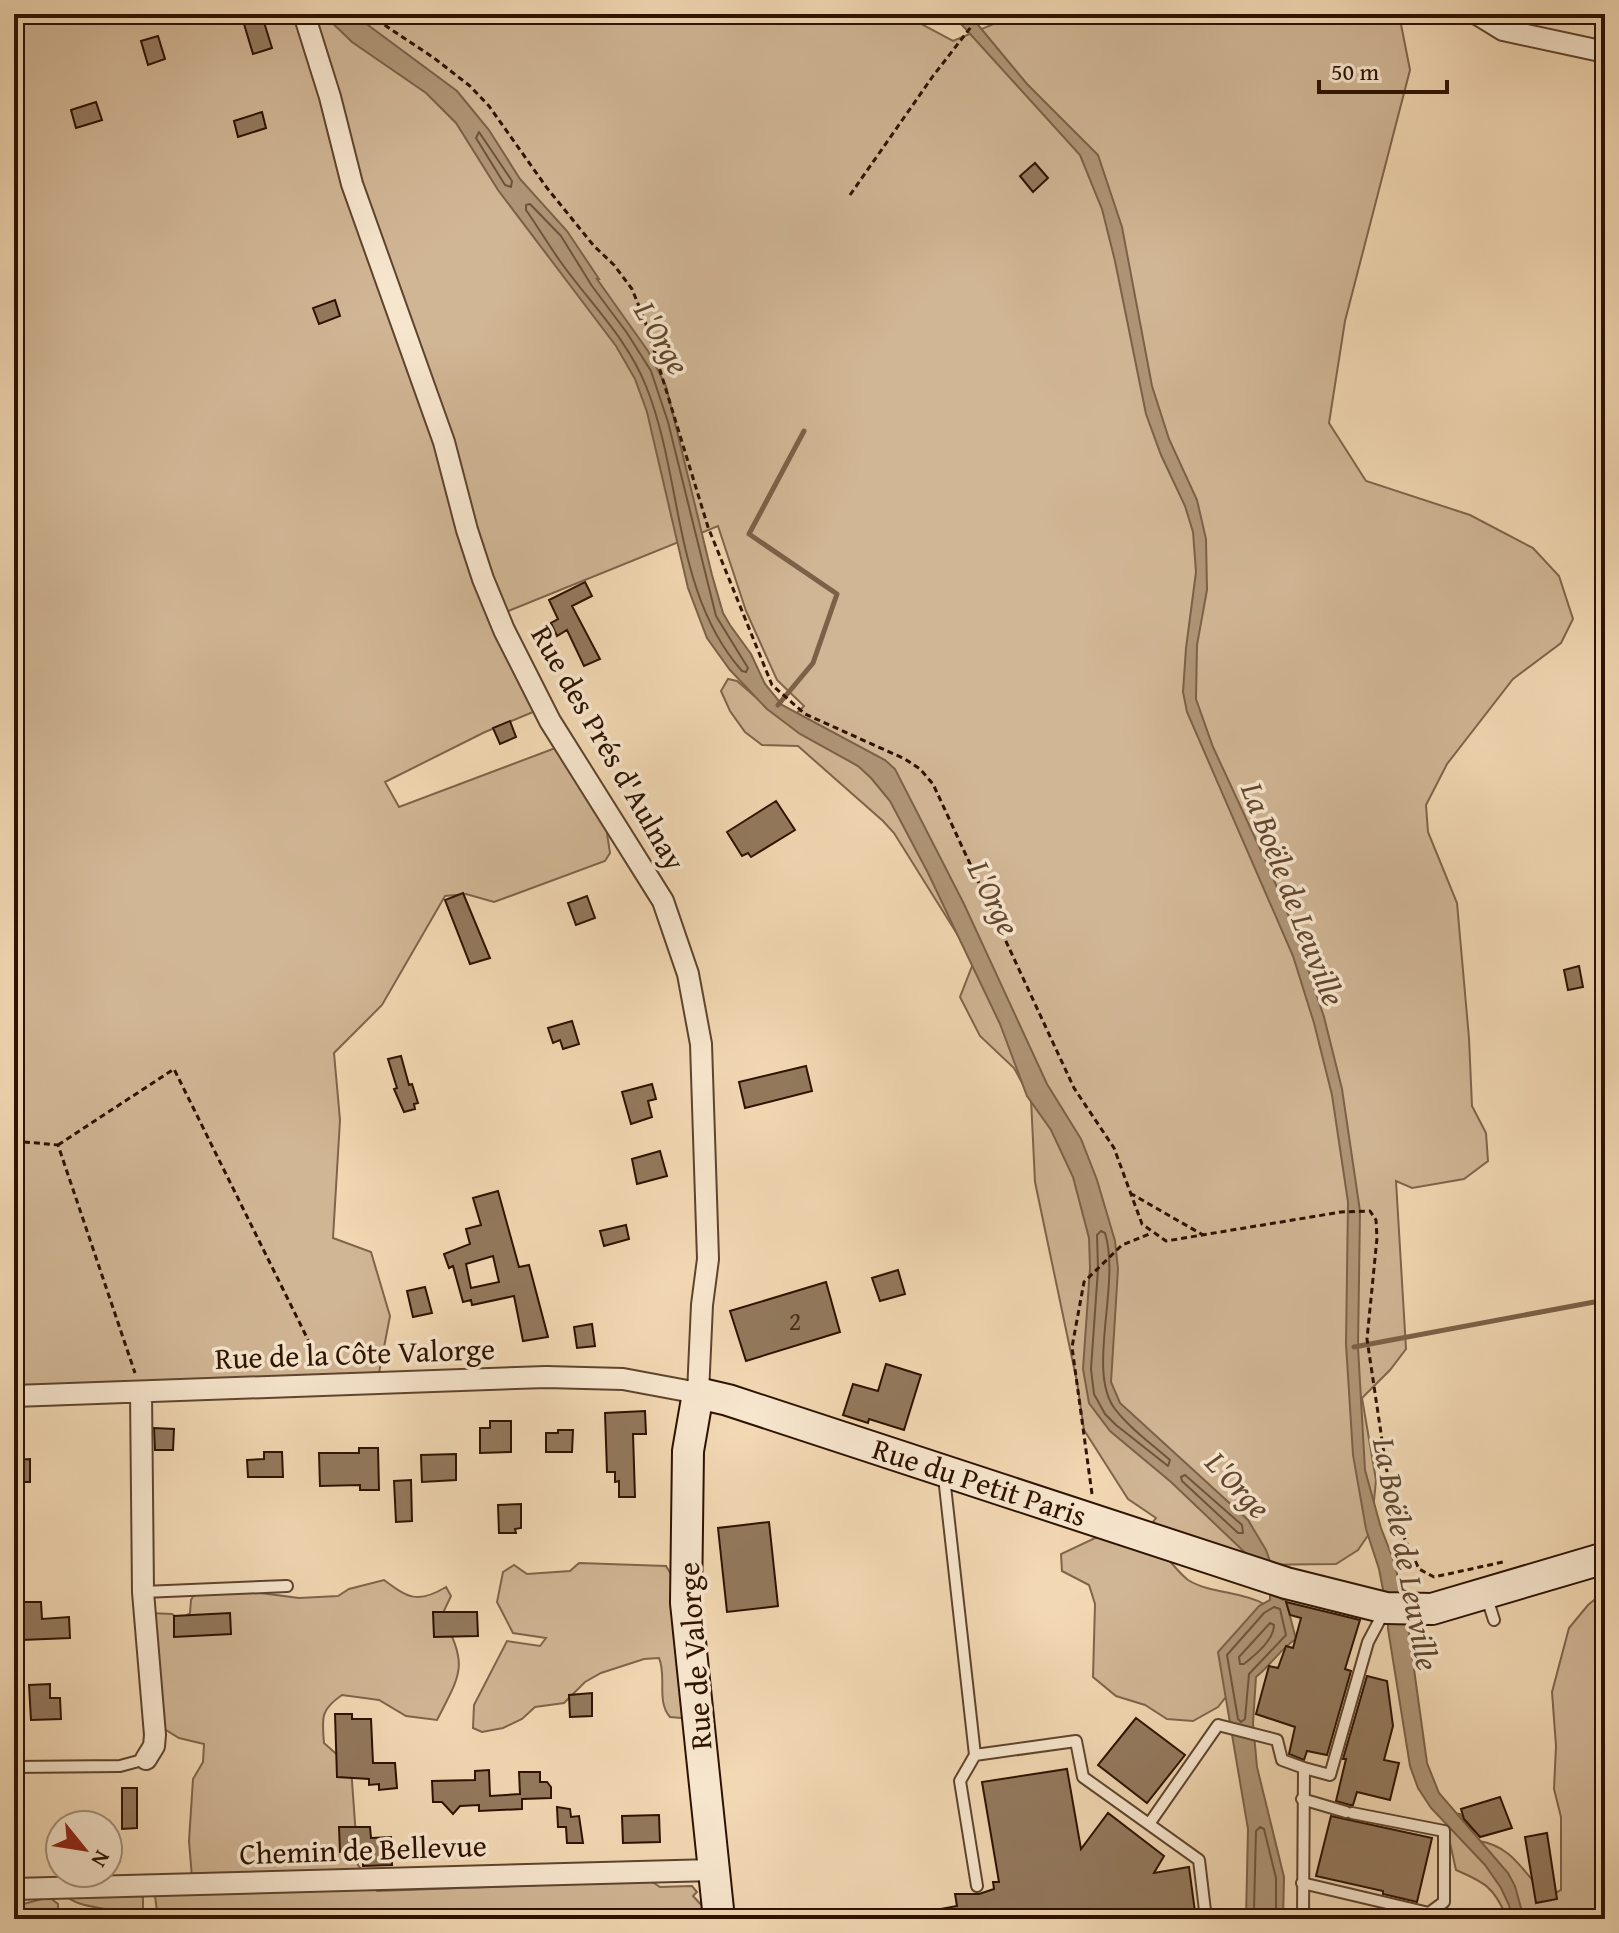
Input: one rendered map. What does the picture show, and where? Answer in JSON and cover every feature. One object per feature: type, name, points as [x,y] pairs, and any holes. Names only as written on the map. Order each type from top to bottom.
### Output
[{"type":"street","name":"Rue des Prés d'Aulnay","points":[[304,14],[330,97],[352,184],[444,442],[483,579],[504,630],[550,721],[663,901],[688,974],[700,1025],[708,1259],[702,1305],[698,1393]]},
{"type":"street","points":[[1477,14],[1503,30],[1605,52]]},
{"type":"street","name":"Rue de la Côte Valorge","points":[[14,1396],[566,1377],[623,1379],[698,1393]]},
{"type":"street","points":[[141,1392],[143,1592],[155,1735],[154,1746],[146,1759]]},
{"type":"street","name":"Rue du Petit Paris","points":[[698,1393],[728,1400],[1273,1578],[1398,1609]]},
{"type":"street","name":"Rue de Valorge","points":[[698,1393],[688,1451],[686,1603],[719,1919]]},
{"type":"street","points":[[1398,1609],[1490,1606],[1605,1558]]},
{"type":"street","name":"Chemin de Bellevue","points":[[14,1889],[713,1870]]},
{"type":"lane","points":[[943,1471],[975,1755],[960,1781],[977,1886]]},
{"type":"lane","points":[[143,1592],[287,1586]]},
{"type":"lane","points":[[1149,1824],[1218,1725],[1277,1740],[1282,1760],[1330,1775],[1368,1642],[1398,1609]]},
{"type":"lane","points":[[975,1755],[1076,1741],[1083,1777],[1199,1860],[1206,1918],[1303,1917],[1304,1768]]},
{"type":"lane","points":[[14,1767],[120,1766],[146,1759]]},
{"type":"lane","points":[[1302,1799],[1444,1831],[1444,1902],[1429,1913],[1302,1883]]},
{"type":"path","points":[[368,14],[470,86],[502,123],[547,188],[632,289],[645,321],[708,527],[772,685],[805,714],[905,759],[920,769],[933,784],[1074,1088],[1114,1148],[1142,1224],[1166,1241],[1341,1212],[1370,1211],[1376,1220],[1377,1238],[1367,1339],[1386,1467],[1401,1531],[1419,1569],[1434,1577],[1512,1560]]},
{"type":"path","points":[[850,195],[981,14]]},
{"type":"path","points":[[14,1141],[58,1145],[174,1069],[329,1384]]},
{"type":"path","points":[[58,1145],[141,1392]]},
{"type":"path","points":[[1130,1192],[1203,1235]]},
{"type":"path","points":[[1092,1497],[1072,1347],[1084,1282],[1122,1245],[1152,1233]]},
{"type":"shaded area","points":[[14,14],[909,14],[953,41],[1001,21],[1007,14],[1399,14],[1410,70],[1345,321],[1329,423],[1366,481],[1470,515],[1533,548],[1559,576],[1573,619],[1561,643],[1513,679],[1447,764],[1426,805],[1428,832],[1457,903],[1472,1106],[1486,1133],[1488,1161],[1464,1179],[1412,1188],[1396,1181],[1406,1349],[1362,1398],[1376,1480],[1371,1531],[1358,1550],[1336,1564],[1260,1565],[1179,1532],[1165,1556],[1185,1578],[1197,1585],[1264,1604],[1236,1684],[1218,1707],[1193,1721],[1167,1719],[1145,1705],[1116,1696],[1093,1677],[1095,1604],[1089,1585],[1062,1571],[1061,1554],[1112,1530],[1145,1532],[1156,1518],[1128,1499],[1084,1430],[1077,1382],[1035,1182],[1031,1099],[1014,1068],[980,1036],[960,997],[974,961],[894,833],[798,746],[762,745],[745,732],[730,711],[721,691],[728,679],[737,681],[775,714],[795,715],[804,706],[777,680],[746,611],[718,526],[491,618],[538,710],[485,732],[385,782],[399,807],[558,747],[605,820],[610,853],[605,861],[494,902],[466,894],[445,896],[382,1005],[334,1053],[340,1120],[333,1238],[371,1252],[390,1316],[379,1373],[328,1379],[14,1390]]},
{"type":"shaded area","points":[[579,1563],[666,1566],[674,1579],[686,1714],[681,1718],[670,1717],[666,1711],[659,1658],[644,1659],[601,1673],[585,1682],[564,1703],[535,1707],[522,1719],[503,1728],[482,1732],[473,1728],[474,1705],[507,1641],[540,1646],[546,1638],[513,1633],[497,1602],[503,1572],[514,1565],[527,1574],[570,1571]]},
{"type":"shaded area","points":[[384,1580],[414,1597],[428,1596],[446,1587],[451,1596],[442,1615],[456,1646],[459,1669],[437,1720],[406,1716],[379,1700],[342,1695],[324,1715],[324,1743],[351,1767],[358,1865],[377,1891],[651,1881],[660,1887],[692,1886],[697,1892],[693,1896],[705,1909],[706,1919],[158,1919],[155,1896],[169,1890],[193,1890],[189,1841],[193,1779],[203,1762],[204,1744],[179,1738],[143,1716],[150,1613],[172,1614],[180,1620],[190,1613],[191,1600],[196,1591],[230,1589],[299,1598],[338,1596],[349,1589]]},
{"type":"shaded area","points":[[1605,1591],[1605,1919],[1503,1919],[1506,1916],[1492,1892],[1481,1882],[1456,1870],[1448,1834],[1449,1813],[1460,1814],[1479,1841],[1510,1855],[1548,1897],[1561,1890],[1561,1817],[1554,1789],[1556,1746],[1552,1692],[1569,1628],[1588,1605]]},
{"type":"shaded area","points":[[135,1890],[143,1898],[143,1919],[124,1919],[124,1915],[117,1912],[78,1903],[65,1895]]},
{"type":"shaded area","points":[[49,1897],[58,1904],[58,1919],[14,1919],[14,1903],[20,1905]]},
{"type":"water","points":[[323,14],[353,14],[457,91],[489,130],[520,179],[567,231],[648,351],[666,386],[723,613],[751,654],[765,684],[782,705],[885,760],[895,769],[964,904],[1047,1084],[1081,1139],[1115,1241],[1118,1269],[1111,1382],[1120,1403],[1248,1520],[1266,1550],[1278,1584],[1171,1482],[1110,1431],[1089,1403],[1083,1369],[1089,1238],[1073,1177],[1051,1130],[1027,1096],[1000,1024],[890,801],[858,766],[800,734],[767,709],[730,670],[707,638],[688,588],[647,412],[635,379],[616,346],[498,190],[456,123],[426,93],[352,42]]},
{"type":"water","points":[[952,14],[969,14],[1027,84],[1098,155],[1122,227],[1152,386],[1169,439],[1197,500],[1206,539],[1207,590],[1197,645],[1196,699],[1213,747],[1297,936],[1324,1017],[1342,1089],[1360,1211],[1358,1347],[1365,1470],[1395,1564],[1409,1633],[1427,1763],[1439,1793],[1508,1873],[1524,1919],[1512,1919],[1501,1888],[1485,1865],[1431,1808],[1418,1788],[1410,1766],[1388,1616],[1379,1569],[1366,1529],[1353,1455],[1346,1344],[1348,1202],[1332,1095],[1293,956],[1187,712],[1183,692],[1196,572],[1193,532],[1146,414],[1102,209],[1080,155]]},
{"type":"water","points":[[1270,1590],[1283,1600],[1285,1597],[1296,1639],[1256,1677],[1253,1723],[1257,1767],[1284,1877],[1283,1919],[1246,1919],[1248,1829],[1218,1652],[1259,1606],[1270,1600]]},
{"type":"building","points":[[263,19],[272,48],[253,54],[244,24]]},
{"type":"building","points":[[158,36],[165,59],[148,65],[141,41]]},
{"type":"building","points":[[96,102],[102,120],[76,128],[71,110]]},
{"type":"building","points":[[262,112],[266,128],[238,137],[234,121]]},
{"type":"building","points":[[1035,163],[1048,178],[1033,192],[1020,176]]},
{"type":"building","points":[[335,300],[340,316],[319,324],[313,308]]},
{"type":"building","points":[[585,582],[592,596],[572,606],[600,659],[584,666],[567,630],[557,636],[551,623],[558,619],[549,600]]},
{"type":"building","points":[[510,721],[516,737],[500,744],[493,728]]},
{"type":"building","points":[[776,801],[795,830],[751,857],[748,853],[742,856],[727,832]]},
{"type":"building","points":[[463,893],[490,958],[470,964],[445,900]]},
{"type":"building","points":[[587,896],[595,918],[576,925],[568,903]]},
{"type":"building","points":[[1579,966],[1583,987],[1568,990],[1564,970]]},
{"type":"building","points":[[572,1021],[579,1044],[563,1049],[560,1040],[553,1043],[548,1028]]},
{"type":"building","points":[[401,1056],[418,1103],[414,1104],[415,1109],[404,1112],[394,1089],[397,1088],[388,1059]]},
{"type":"building","points":[[806,1066],[812,1091],[745,1108],[739,1082]]},
{"type":"building","points":[[652,1084],[656,1099],[648,1101],[652,1117],[631,1124],[622,1092]]},
{"type":"building","points":[[660,1151],[667,1176],[637,1184],[632,1159]]},
{"type":"building","points":[[498,1191],[519,1267],[529,1265],[548,1337],[523,1341],[514,1296],[472,1305],[471,1300],[463,1302],[453,1266],[449,1268],[444,1254],[470,1244],[466,1229],[481,1225],[473,1198]],"holes":[[[493,1256],[499,1282],[471,1288],[466,1264]]]},
{"type":"building","points":[[626,1225],[629,1239],[604,1246],[600,1231]]},
{"type":"building","points":[[898,1270],[905,1294],[880,1301],[872,1278]]},
{"type":"building","points":[[826,1282],[840,1332],[746,1361],[730,1311]]},
{"type":"building","points":[[425,1287],[432,1313],[413,1317],[407,1291]]},
{"type":"building","points":[[592,1324],[595,1346],[577,1348],[574,1327]]},
{"type":"building","points":[[886,1364],[921,1375],[904,1430],[843,1415],[853,1384],[878,1391]]},
{"type":"building","points":[[645,1411],[646,1434],[633,1434],[635,1497],[619,1497],[619,1481],[615,1482],[615,1472],[607,1472],[605,1413]]},
{"type":"building","points":[[490,1421],[511,1421],[511,1452],[480,1453],[480,1428],[490,1428]]},
{"type":"building","points":[[154,1428],[174,1429],[173,1450],[155,1450]]},
{"type":"building","points":[[558,1430],[573,1430],[572,1452],[546,1452],[546,1433],[558,1433]]},
{"type":"building","points":[[359,1448],[378,1448],[379,1490],[360,1490],[360,1485],[320,1486],[319,1453],[359,1453]]},
{"type":"building","points":[[264,1452],[282,1452],[283,1477],[248,1477],[247,1460],[264,1459]]},
{"type":"building","points":[[456,1454],[456,1480],[422,1482],[421,1455]]},
{"type":"building","points":[[30,1459],[30,1482],[14,1482],[14,1460]]},
{"type":"building","points":[[411,1480],[412,1521],[396,1522],[394,1481]]},
{"type":"building","points":[[521,1504],[521,1528],[515,1529],[516,1533],[499,1533],[498,1505]]},
{"type":"building","points":[[769,1522],[778,1606],[727,1612],[718,1528]]},
{"type":"building","points":[[21,1602],[41,1602],[42,1619],[69,1617],[70,1638],[22,1640]]},
{"type":"building","points":[[1286,1602],[1360,1620],[1345,1669],[1351,1671],[1327,1755],[1307,1751],[1304,1760],[1289,1754],[1295,1727],[1256,1714],[1269,1666],[1278,1668],[1286,1646],[1293,1648],[1301,1618],[1290,1615]]},
{"type":"building","points":[[433,1612],[477,1612],[478,1636],[434,1637]]},
{"type":"building","points":[[230,1613],[231,1634],[174,1637],[174,1616]]},
{"type":"building","points":[[1367,1676],[1387,1681],[1393,1726],[1384,1760],[1399,1763],[1390,1800],[1357,1792],[1353,1805],[1350,1805],[1336,1801],[1346,1759],[1343,1759]]},
{"type":"building","points":[[50,1684],[50,1698],[60,1698],[61,1719],[31,1720],[29,1685]]},
{"type":"building","points":[[592,1693],[592,1716],[570,1717],[569,1695]]},
{"type":"building","points":[[335,1714],[352,1714],[352,1719],[371,1719],[373,1763],[395,1763],[397,1788],[379,1790],[379,1784],[369,1785],[369,1779],[337,1777]]},
{"type":"building","points":[[1136,1718],[1185,1755],[1147,1803],[1098,1765]]},
{"type":"building","points":[[1067,1769],[1081,1849],[1108,1813],[1164,1856],[1154,1873],[1189,1867],[1196,1919],[924,1919],[924,1912],[957,1906],[955,1894],[979,1894],[994,1889],[993,1882],[999,1882],[982,1782]]},
{"type":"building","points":[[489,1770],[490,1796],[520,1794],[519,1772],[540,1772],[540,1782],[547,1782],[551,1787],[551,1798],[522,1799],[522,1809],[479,1811],[479,1805],[460,1806],[453,1814],[442,1802],[433,1802],[432,1781],[475,1780],[475,1771]]},
{"type":"building","points":[[122,1788],[137,1788],[137,1828],[124,1829]]},
{"type":"building","points":[[1500,1797],[1512,1828],[1480,1837],[1464,1819],[1461,1809]]},
{"type":"building","points":[[557,1807],[570,1809],[571,1817],[579,1816],[583,1843],[567,1843],[566,1827],[558,1827]]},
{"type":"building","points":[[659,1815],[660,1842],[623,1843],[622,1816]]},
{"type":"building","points":[[1331,1816],[1432,1838],[1417,1902],[1316,1876]]},
{"type":"building","points":[[339,1827],[370,1827],[371,1838],[391,1837],[392,1865],[363,1866],[363,1851],[340,1852]]},
{"type":"building","points":[[1547,1833],[1557,1899],[1536,1903],[1525,1837]]},
{"type":"waterway","points":[[778,705],[813,663],[837,594],[749,534],[804,431]]},
{"type":"waterway","points":[[1354,1347],[1605,1300]]},
{"type":"water label","name":"L'Orge","points":[[662,338]]},
{"type":"water label","name":"La Boële de Leuville","points":[[1293,894]]},
{"type":"water label","name":"L'Orge","points":[[994,898]]},
{"type":"water label","name":"L'Orge","points":[[1238,1485]]},
{"type":"water label","name":"La Boële de Leuville","points":[[1406,1554]]}]
